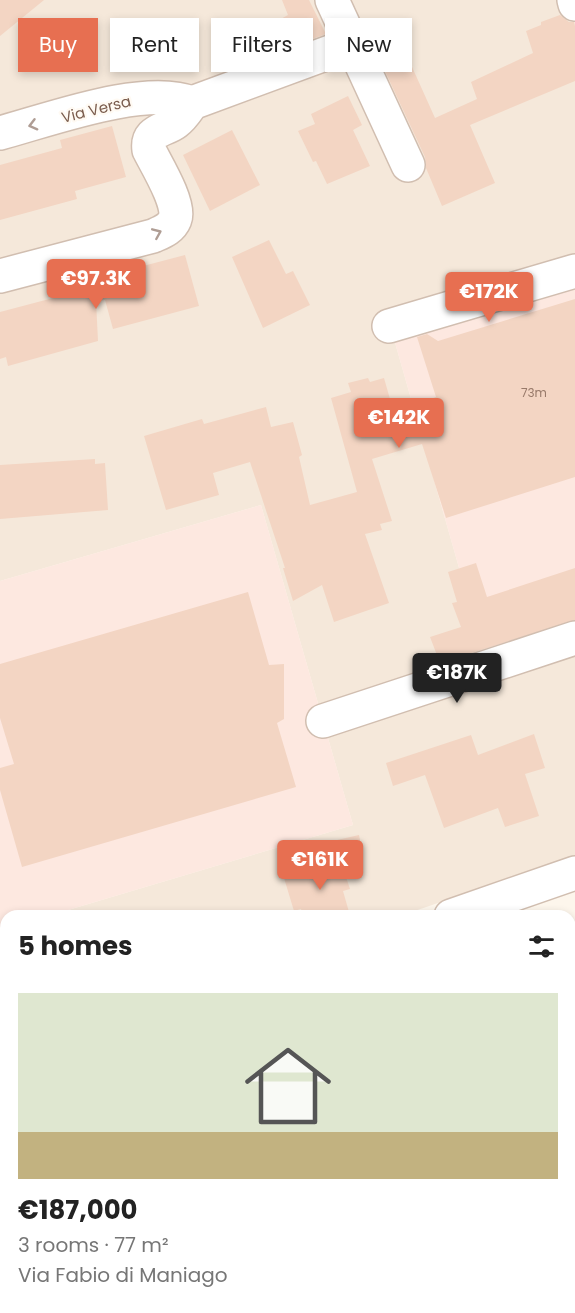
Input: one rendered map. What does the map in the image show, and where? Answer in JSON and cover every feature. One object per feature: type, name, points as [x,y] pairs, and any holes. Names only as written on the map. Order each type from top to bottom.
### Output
[{"type":"street","points":[[332,0],[340,18]]},
{"type":"street","points":[[0,276],[165,231],[177,217],[175,205],[149,150],[148,142],[154,133],[176,122],[192,103],[325,54]]},
{"type":"street","points":[[365,72],[408,165]]},
{"type":"street","name":"Via Versa","points":[[0,134],[125,101],[160,97],[181,99],[192,103]]},
{"type":"street","points":[[388,326],[575,271]]},
{"type":"street","points":[[323,721],[575,638]]},
{"type":"street","points":[[467,910],[575,873]]},
{"type":"shaded area","points":[[0,0],[575,0],[575,285],[394,339],[486,655],[575,626],[575,856],[418,910],[68,910],[353,825],[261,505],[0,581]]},
{"type":"shaded area","points":[[575,285],[575,626],[487,655],[469,603],[394,339]]},
{"type":"shaded area","points":[[261,505],[353,825],[68,910],[0,910],[0,581]]},
{"type":"building","points":[[0,0],[44,0],[22,18],[18,18],[18,21],[0,36]]},
{"type":"building","points":[[282,0],[309,0],[325,34],[313,39],[313,18],[282,18],[288,15]]},
{"type":"building","points":[[560,15],[569,22],[574,22],[575,81],[470,125],[495,183],[442,206],[426,168],[425,157],[385,72],[412,72],[412,67],[435,118],[477,99],[471,82],[533,53],[526,31],[541,25],[541,22]]},
{"type":"building","points":[[348,96],[362,125],[353,130],[370,166],[327,184],[298,131],[315,124],[311,114]]},
{"type":"building","points":[[112,126],[126,177],[75,191],[77,199],[0,220],[0,165],[62,148],[60,140]]},
{"type":"building","points":[[232,130],[260,185],[210,211],[183,155]]},
{"type":"building","points":[[269,240],[286,274],[293,271],[310,305],[263,328],[232,257]]},
{"type":"building","points":[[185,255],[199,306],[113,329],[105,300],[96,301],[98,341],[8,366],[6,357],[0,359],[0,312],[87,289],[86,281]]},
{"type":"building","points":[[575,299],[575,477],[446,518],[422,444],[372,459],[392,521],[380,524],[382,530],[365,534],[389,603],[334,622],[322,585],[293,601],[283,568],[285,568],[250,462],[213,473],[219,495],[166,510],[144,436],[202,419],[204,424],[266,407],[271,427],[293,422],[302,455],[299,457],[310,505],[357,492],[331,398],[351,392],[348,383],[368,378],[370,382],[384,378],[394,413],[436,397],[417,337],[427,334],[438,341]]},
{"type":"building","points":[[95,459],[95,464],[105,463],[108,510],[0,519],[0,465]]},
{"type":"building","points":[[476,563],[487,597],[575,568],[575,620],[440,663],[430,637],[461,627],[452,603],[457,602],[448,572]]},
{"type":"building","points":[[248,592],[269,665],[284,664],[284,719],[277,723],[296,787],[22,867],[0,790],[0,768],[14,764],[0,718],[0,664]]},
{"type":"building","points":[[534,734],[545,768],[525,774],[539,816],[505,827],[498,808],[444,828],[425,775],[393,786],[386,763],[471,735],[478,755]]},
{"type":"building","points":[[359,835],[363,855],[343,860],[337,840]]},
{"type":"building","points":[[340,859],[350,889],[343,891],[348,910],[294,910],[284,878]]}]
